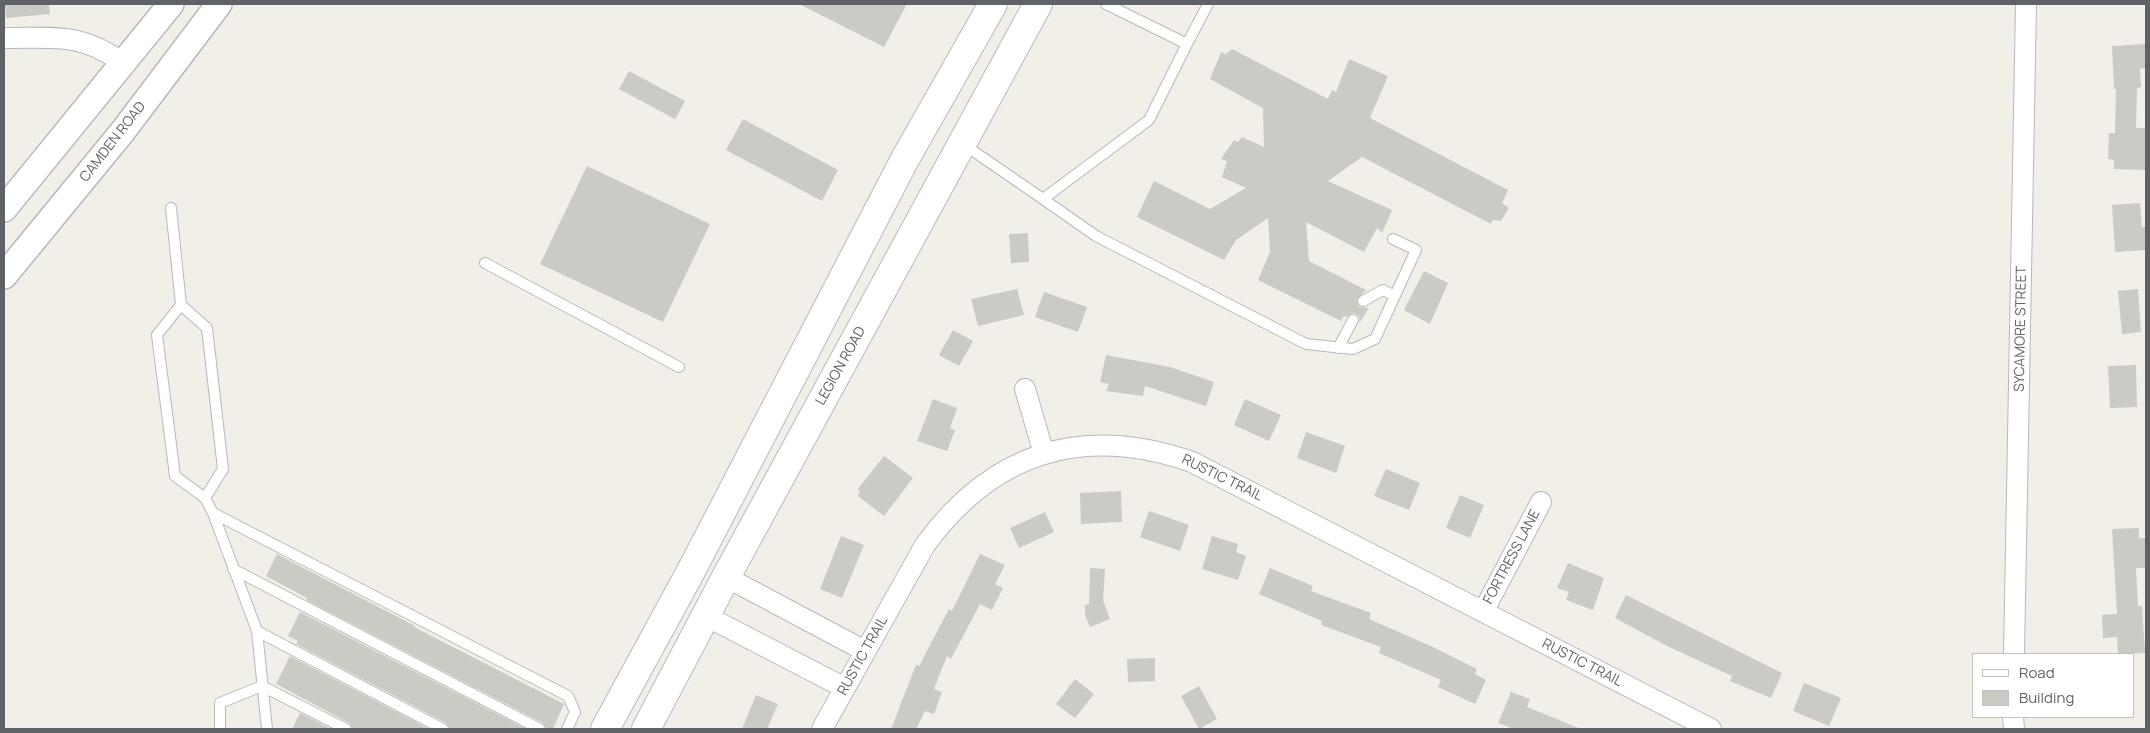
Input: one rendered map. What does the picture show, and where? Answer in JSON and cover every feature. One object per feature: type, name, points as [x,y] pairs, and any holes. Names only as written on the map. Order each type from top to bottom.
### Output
[{"type":"main road","points":[[604,729],[668,613],[905,159],[994,4]]},
{"type":"main road","name":"LEGION ROAD","points":[[646,729],[1038,4]]},
{"type":"main road","points":[[706,616],[697,603],[699,590],[719,553],[775,434],[772,414]]},
{"type":"main road","points":[[627,729],[674,631],[668,613]]},
{"type":"street","points":[[4,209],[171,4]]},
{"type":"street","name":"CAMDEN ROAD","points":[[4,276],[123,131],[219,4]]},
{"type":"street","name":"SYCAMORE STREET","points":[[2014,653],[2026,4]]},
{"type":"street","points":[[4,38],[77,40],[108,52],[123,63]]},
{"type":"street","points":[[1025,389],[1044,454]]},
{"type":"street","name":"RUSTIC TRAIL","points":[[822,729],[925,545],[939,525],[958,504],[980,486],[1008,469],[1044,454],[1073,447],[1105,444],[1165,452],[1192,462],[1711,729]]},
{"type":"street","name":"FORTRESS LANE","points":[[1483,612],[1541,502]]},
{"type":"street","points":[[726,578],[865,651]]},
{"type":"street","points":[[706,616],[845,688]]},
{"type":"lane","points":[[1106,4],[1187,44]]},
{"type":"lane","points":[[1043,198],[1149,120],[1208,4]]},
{"type":"lane","points":[[962,144],[1096,236],[1306,344],[1353,349],[1375,339],[1416,250],[1393,240]]},
{"type":"lane","points":[[171,208],[181,305],[207,328],[223,468],[206,498]]},
{"type":"lane","points":[[484,263],[679,367]]},
{"type":"lane","points":[[1363,301],[1383,290],[1395,296]]},
{"type":"lane","points":[[181,305],[157,335],[175,476],[206,498],[257,631],[267,729]]},
{"type":"lane","points":[[1338,348],[1353,320]]},
{"type":"lane","points":[[213,513],[568,696],[575,712],[567,729]]},
{"type":"lane","points":[[233,569],[540,729]]},
{"type":"lane","points":[[257,631],[443,729]]},
{"type":"lane","points":[[220,729],[220,703],[262,686],[346,729]]},
{"type":"building","points":[[5,4],[49,4],[50,14],[6,18]]},
{"type":"building","points":[[799,4],[907,4],[884,47]]},
{"type":"building","points":[[2146,44],[2146,68],[2140,69],[2141,87],[2137,88],[2136,128],[2146,128],[2146,170],[2114,169],[2114,160],[2108,159],[2109,133],[2115,133],[2116,89],[2114,89],[2112,46]]},
{"type":"building","points":[[1232,49],[1328,99],[1332,90],[1336,92],[1349,59],[1388,76],[1370,118],[1508,190],[1502,203],[1509,208],[1501,221],[1493,220],[1491,224],[1362,157],[1328,181],[1392,210],[1382,233],[1377,228],[1364,252],[1306,222],[1309,261],[1366,290],[1356,300],[1359,307],[1369,308],[1360,322],[1359,316],[1353,313],[1347,317],[1344,316],[1341,321],[1258,280],[1270,252],[1268,218],[1236,240],[1224,260],[1137,217],[1154,181],[1210,209],[1246,188],[1222,177],[1227,161],[1221,159],[1234,140],[1238,142],[1242,137],[1264,147],[1263,108],[1210,79],[1221,52],[1226,54]]},
{"type":"building","points":[[629,71],[685,101],[675,119],[619,89]]},
{"type":"building","points":[[743,119],[838,170],[822,201],[726,150]]},
{"type":"building","points":[[587,166],[710,224],[663,322],[540,264]]},
{"type":"building","points":[[2140,203],[2142,227],[2146,227],[2146,250],[2115,252],[2112,205]]},
{"type":"building","points":[[1028,233],[1029,262],[1011,263],[1009,234]]},
{"type":"building","points":[[1424,271],[1448,283],[1430,324],[1404,310]]},
{"type":"building","points":[[1017,289],[1024,315],[978,326],[971,299]]},
{"type":"building","points":[[2138,289],[2141,332],[2122,334],[2118,291]]},
{"type":"building","points":[[1044,292],[1087,307],[1078,332],[1035,317]]},
{"type":"building","points":[[953,330],[973,341],[959,366],[939,355]]},
{"type":"building","points":[[1106,355],[1170,367],[1214,382],[1206,406],[1145,386],[1143,396],[1106,391],[1109,384],[1100,382]]},
{"type":"building","points":[[2136,365],[2137,407],[2110,408],[2108,366]]},
{"type":"building","points":[[933,399],[957,408],[950,428],[955,430],[947,451],[917,441]]},
{"type":"building","points":[[1245,399],[1281,415],[1269,441],[1234,425]]},
{"type":"building","points":[[1306,432],[1345,446],[1336,473],[1297,458]]},
{"type":"building","points":[[884,456],[913,478],[884,516],[858,496],[860,491],[857,490]]},
{"type":"building","points":[[1386,469],[1420,483],[1409,510],[1374,496]]},
{"type":"building","points":[[1121,491],[1122,522],[1081,524],[1080,493]]},
{"type":"building","points":[[1460,495],[1484,505],[1470,538],[1446,528]]},
{"type":"building","points":[[1149,511],[1189,525],[1180,551],[1140,537]]},
{"type":"building","points":[[1045,512],[1054,532],[1019,548],[1010,528]]},
{"type":"building","points":[[2139,528],[2139,538],[2146,538],[2146,568],[2136,568],[2138,606],[2142,606],[2145,653],[2118,653],[2117,637],[2103,638],[2102,615],[2117,614],[2112,529]]},
{"type":"building","points":[[841,536],[864,545],[842,598],[820,589]]},
{"type":"building","points":[[1212,536],[1238,544],[1236,552],[1246,556],[1238,580],[1202,569]]},
{"type":"building","points":[[277,554],[564,704],[553,729],[547,729],[543,723],[306,600],[307,598],[266,576]]},
{"type":"building","points":[[980,554],[1005,565],[995,584],[1003,588],[992,610],[980,604],[951,659],[947,656],[934,689],[942,692],[934,714],[925,711],[916,729],[891,729],[916,665],[919,666],[949,609],[952,611]]},
{"type":"building","points":[[1568,563],[1604,578],[1593,610],[1566,600],[1569,592],[1557,588]]},
{"type":"building","points":[[1090,568],[1105,569],[1103,600],[1110,619],[1090,627],[1085,615],[1085,605],[1089,604]]},
{"type":"building","points":[[1270,568],[1313,586],[1311,591],[1371,613],[1369,619],[1477,669],[1475,674],[1486,680],[1475,704],[1438,687],[1441,680],[1379,653],[1381,647],[1321,625],[1322,621],[1259,594]]},
{"type":"building","points":[[1626,595],[1782,673],[1771,698],[1730,681],[1732,676],[1667,646],[1615,618]]},
{"type":"building","points":[[300,612],[526,729],[450,729],[446,723],[296,644],[298,641],[288,636]]},
{"type":"building","points":[[290,656],[429,729],[353,729],[349,723],[276,684]]},
{"type":"building","points":[[1155,658],[1155,681],[1128,682],[1127,659]]},
{"type":"building","points":[[1075,679],[1094,694],[1075,718],[1056,704]]},
{"type":"building","points":[[1804,683],[1841,698],[1829,726],[1793,711]]},
{"type":"building","points":[[1199,686],[1217,719],[1199,729],[1181,696]]},
{"type":"building","points":[[1511,692],[1530,699],[1527,707],[1581,729],[1514,729],[1498,723]]},
{"type":"building","points":[[756,695],[778,704],[767,729],[742,729]]},
{"type":"building","points":[[300,713],[331,729],[292,729]]}]
